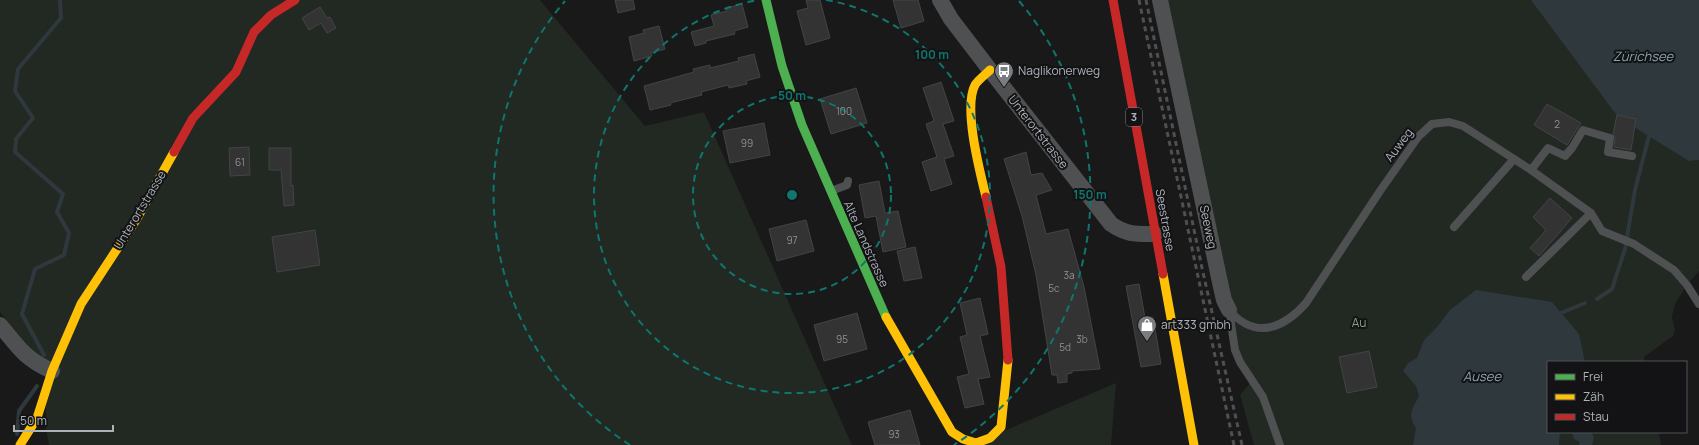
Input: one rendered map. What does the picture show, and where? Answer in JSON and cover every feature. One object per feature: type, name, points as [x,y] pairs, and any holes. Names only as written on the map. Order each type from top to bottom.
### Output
[{"type":"street","name":"Unterortstrasse","points":[[20,445],[38,418],[52,371],[81,304],[136,220],[193,118],[236,72],[254,32],[271,15],[295,0]]},
{"type":"street","name":"Alte Landstrasse","points":[[766,0],[782,66],[802,126],[886,317],[952,432],[962,439],[976,443],[990,438],[1001,427],[1008,364],[1001,267],[976,152],[970,103],[975,85],[990,70]]},
{"type":"street","name":"Unterortstrasse","points":[[940,0],[951,19],[1111,224],[1121,231],[1132,234],[1155,234]]},
{"type":"street","name":"Seestrasse","points":[[1113,0],[1194,445]]},
{"type":"street","name":"Seeweg","points":[[1160,0],[1221,287],[1224,300],[1229,310]]},
{"type":"street","points":[[0,325],[24,355],[52,371]]},
{"type":"lane","name":"Auweg","points":[[1229,310],[1245,324],[1265,328],[1281,324],[1296,314],[1306,303],[1380,191],[1418,137],[1432,124],[1449,122],[1463,126],[1531,170],[1591,212],[1602,231],[1634,244],[1674,270],[1687,285],[1699,304]]},
{"type":"lane","points":[[1531,170],[1548,148],[1565,156],[1572,148],[1583,130],[1610,138],[1608,152],[1632,156]]},
{"type":"lane","points":[[1454,226],[1514,159]]},
{"type":"lane","points":[[830,192],[847,185],[848,181]]},
{"type":"lane","points":[[1526,277],[1591,212]]},
{"type":"lane","name":"Seeweg","points":[[1229,310],[1235,350],[1240,362],[1263,397],[1280,445]]},
{"type":"green space","points":[[0,0],[540,0],[645,126],[704,112],[852,445],[49,445],[46,428],[46,360],[35,358],[0,312]]},
{"type":"green space","name":"Au","points":[[1160,0],[1568,0],[1689,161],[1699,160],[1699,271],[1687,285],[1675,304],[1672,317],[1675,330],[1673,336],[1644,357],[1645,361],[1547,361],[1547,433],[1659,433],[1661,445],[1254,445],[1240,395],[1251,382],[1240,362]]},
{"type":"green space","points":[[1116,383],[1111,445],[971,445]]},
{"type":"water","name":"Zürichsee","points":[[1531,0],[1699,0],[1699,160],[1689,161],[1618,117]]},
{"type":"water","name":"Ausee","points":[[1476,290],[1552,302],[1579,334],[1585,361],[1547,361],[1547,433],[1560,433],[1559,445],[1413,445],[1416,428],[1411,415],[1419,396],[1416,386],[1403,371],[1408,363],[1417,358],[1424,340],[1437,327],[1450,310]]},
{"type":"water","points":[[1572,433],[1592,433],[1594,437],[1592,445],[1579,445],[1580,442],[1574,439]]},
{"type":"building","points":[[615,0],[633,0],[635,9],[618,13]]},
{"type":"building","points":[[806,0],[820,0],[830,38],[806,45],[797,11],[808,8]]},
{"type":"building","points":[[893,0],[918,0],[924,21],[901,28]]},
{"type":"building","points":[[742,4],[748,27],[734,31],[735,34],[706,41],[706,43],[695,46],[691,32],[714,26],[711,15],[727,11],[726,8]]},
{"type":"building","points":[[320,7],[327,18],[330,17],[336,28],[327,33],[321,23],[309,30],[302,18]]},
{"type":"building","points":[[659,26],[665,49],[651,53],[652,56],[634,61],[629,37],[644,33],[643,30]]},
{"type":"building","points":[[754,54],[760,77],[746,81],[747,84],[729,88],[728,85],[701,92],[702,95],[650,110],[644,86],[694,72],[693,69],[710,65],[710,68],[739,61],[738,58]]},
{"type":"building","points":[[941,82],[954,121],[943,124],[954,156],[944,159],[952,184],[931,191],[922,162],[937,157],[926,124],[934,121],[923,88]]},
{"type":"building","points":[[856,88],[867,123],[831,134],[820,99]]},
{"type":"building","points":[[1547,104],[1581,123],[1567,145],[1534,125]]},
{"type":"building","points":[[1617,115],[1636,119],[1631,150],[1614,147],[1615,138],[1613,134]]},
{"type":"building","points":[[764,123],[770,155],[730,163],[723,131]]},
{"type":"building","points":[[249,147],[250,175],[230,176],[229,148]]},
{"type":"building","points":[[269,148],[291,148],[291,186],[293,185],[294,205],[284,206],[281,170],[269,170]]},
{"type":"building","points":[[1026,152],[1031,175],[1042,173],[1052,190],[1036,195],[1046,234],[1068,229],[1084,287],[1100,369],[1072,371],[1072,373],[1067,374],[1067,382],[1058,383],[1057,375],[1052,375],[1036,275],[1022,216],[1004,159]]},
{"type":"building","points":[[879,181],[885,213],[898,211],[906,247],[883,252],[876,216],[865,218],[859,185]]},
{"type":"building","points":[[1550,198],[1572,218],[1539,256],[1530,248],[1546,230],[1533,217]]},
{"type":"building","points":[[806,220],[814,251],[777,261],[769,229]]},
{"type":"building","points":[[315,230],[320,265],[277,272],[272,237]]},
{"type":"building","points":[[915,247],[922,278],[904,281],[897,251]]},
{"type":"building","name":"art333 gmbh","points":[[1139,284],[1145,318],[1153,317],[1161,364],[1141,367],[1126,286]]},
{"type":"building","points":[[980,298],[988,334],[980,336],[990,377],[978,379],[984,404],[965,408],[957,377],[969,374],[960,337],[967,335],[960,303]]},
{"type":"building","points":[[857,313],[867,349],[824,361],[814,325]]},
{"type":"building","points":[[1369,351],[1377,387],[1347,393],[1339,357]]},
{"type":"building","points":[[910,410],[920,445],[875,445],[868,422]]},
{"type":"waterway","points":[[44,355],[22,314],[35,269],[64,255],[69,233],[57,212],[63,194],[15,152],[16,139],[33,118],[15,91],[18,69],[61,18],[60,0]]},
{"type":"waterway","points":[[1597,299],[1612,289],[1625,249],[1635,190],[1649,136]]},
{"type":"waterway","points":[[1561,313],[1585,303]]},
{"type":"waterway","points":[[17,434],[19,411],[37,386]]},
{"type":"railway","points":[[1139,0],[1234,445]]},
{"type":"railway","points":[[1146,0],[1202,268],[1242,445]]},
{"type":"traffic: fast","points":[[766,0],[782,66],[802,125],[886,317]]},
{"type":"traffic: slow","points":[[986,197],[974,140],[971,109],[972,95],[975,85],[990,70]]},
{"type":"traffic: slow","points":[[20,445],[37,418],[52,371],[81,304],[136,220],[174,152]]},
{"type":"traffic: slow","points":[[1163,274],[1194,445]]},
{"type":"traffic: slow","points":[[886,317],[952,432],[963,439],[976,443],[990,438],[1001,427],[1008,360]]},
{"type":"traffic: jam","points":[[174,152],[193,118],[236,72],[254,32],[271,15],[295,0]]},
{"type":"traffic: jam","points":[[1113,0],[1163,274]]},
{"type":"traffic: jam","points":[[986,197],[1001,267],[1008,360]]},
{"type":"place","name":"Naglikonerweg","points":[[1004,88]]},
{"type":"place","name":"art333 gmbh","points":[[1147,342]]}]
